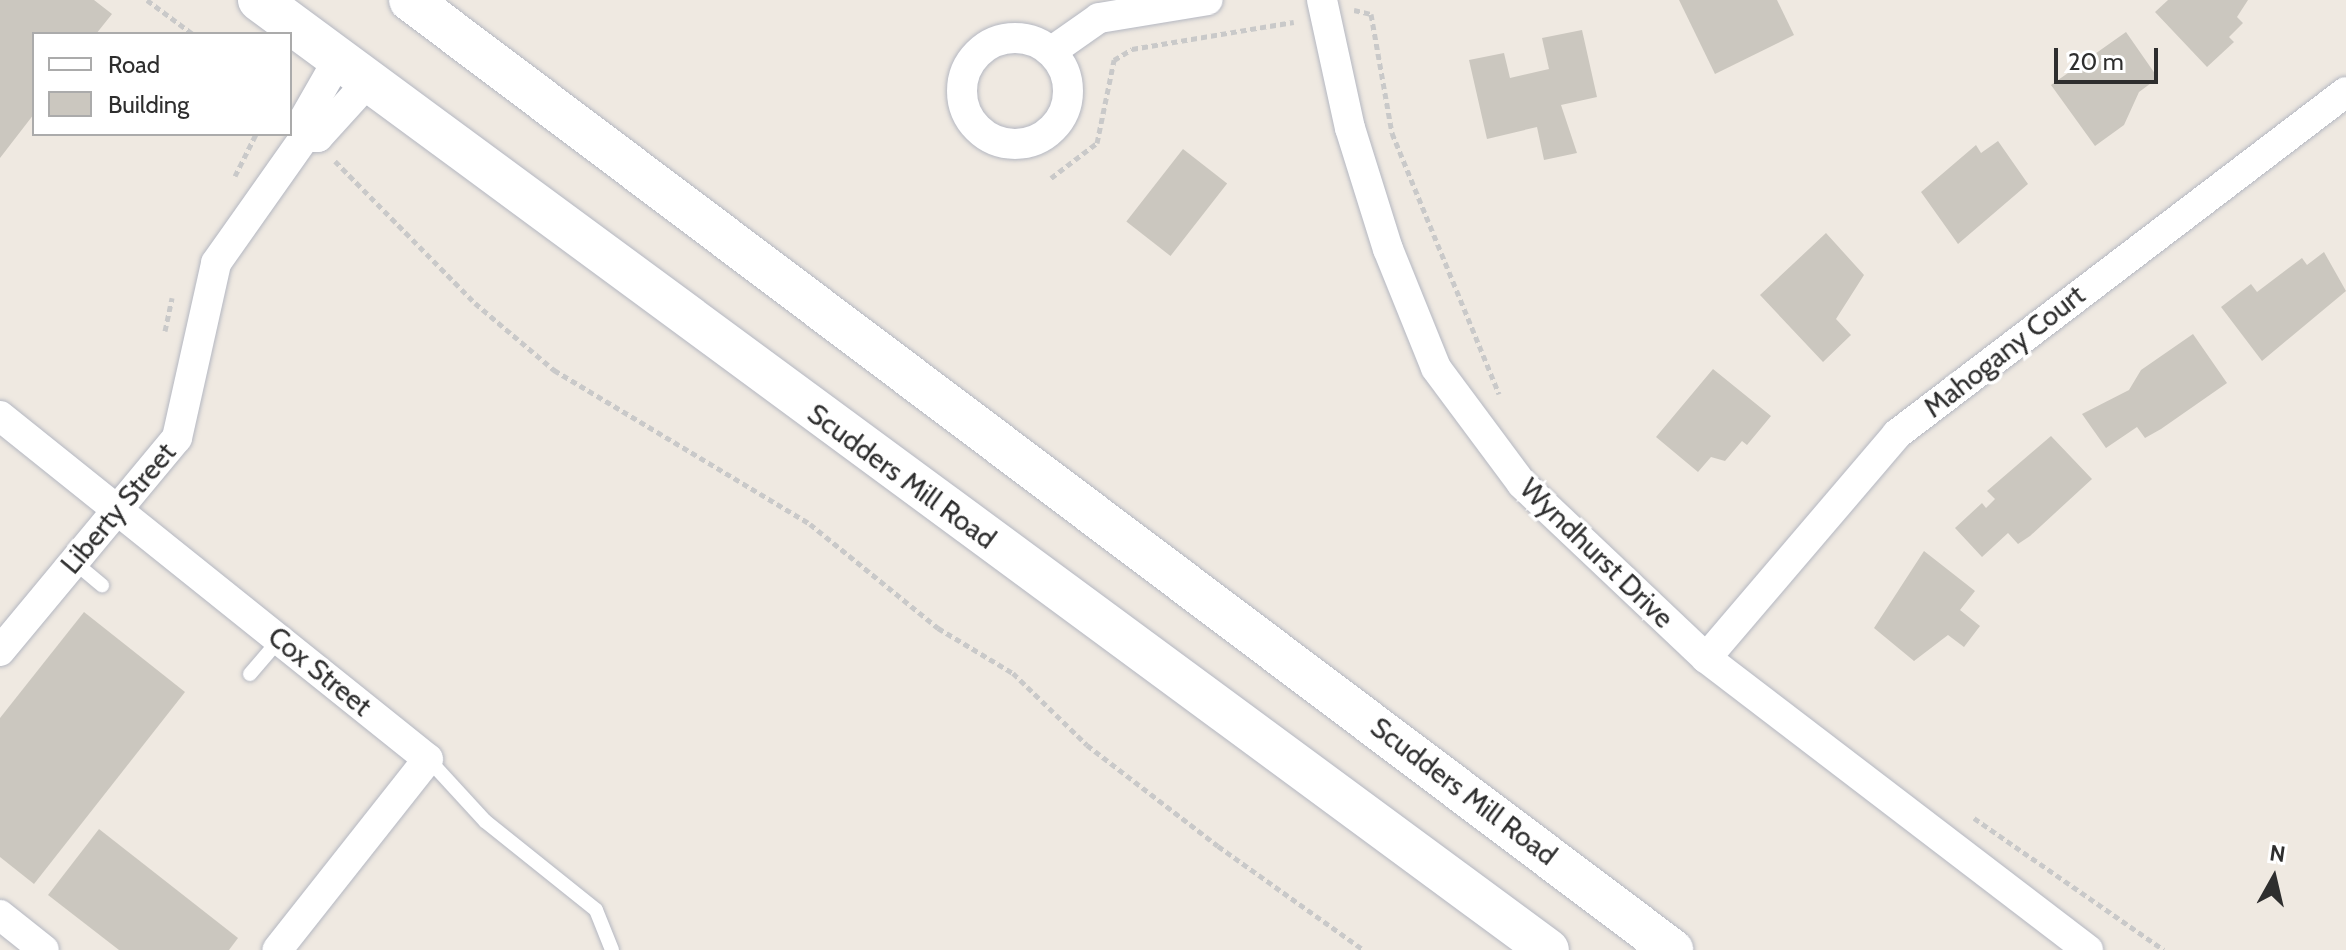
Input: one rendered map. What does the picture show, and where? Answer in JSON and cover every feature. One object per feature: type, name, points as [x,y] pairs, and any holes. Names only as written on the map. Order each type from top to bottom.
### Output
[{"type":"main road","name":"Scudders Mill Road","points":[[259,0],[1548,950]]},
{"type":"main road","name":"Scudders Mill Road","points":[[410,0],[1672,950]]},
{"type":"street","points":[[1052,51],[1099,18],[1208,0]]},
{"type":"street","name":"Wyndhurst Drive","points":[[1324,10],[1388,249],[1436,368],[1522,484],[1706,658],[2088,950]]},
{"type":"street","name":"Liberty Street","points":[[0,651],[177,438],[216,263],[305,137],[303,121],[353,72]]},
{"type":"street","name":"Mahogany Court","points":[[1706,658],[1897,434],[2346,92]]},
{"type":"street","name":"Cox Street","points":[[0,416],[428,759]]},
{"type":"street","points":[[277,950],[428,759]]},
{"type":"street","points":[[0,915],[44,950]]},
{"type":"lane","points":[[73,561],[102,585]]},
{"type":"lane","points":[[250,674],[280,639]]},
{"type":"lane","name":"Cox Street","points":[[428,759],[485,821],[596,910],[612,950]]},
{"type":"path","points":[[147,0],[190,32]]},
{"type":"path","points":[[1051,178],[1097,143],[1108,115],[1106,83],[1123,54],[1324,10],[1358,8],[1371,14],[1371,47],[1392,133],[1502,400]]},
{"type":"path","points":[[305,137],[369,190],[475,303],[554,370],[810,524],[938,628],[1025,682],[1087,745],[1182,819],[1364,950]]},
{"type":"path","points":[[1970,816],[2164,950]]},
{"type":"building","points":[[0,0],[94,0],[112,14],[98,32],[32,32],[32,117],[0,158]]},
{"type":"building","points":[[1679,0],[1777,0],[1794,35],[1715,74]]},
{"type":"building","points":[[2168,0],[2248,0],[2237,17],[2243,23],[2229,37],[2234,42],[2207,67],[2155,12]]},
{"type":"building","points":[[1582,30],[1597,97],[1561,105],[1577,153],[1544,160],[1537,127],[1487,139],[1469,60],[1504,53],[1510,78],[1549,69],[1542,38]]},
{"type":"building","points":[[2126,32],[2158,78],[2139,92],[2124,125],[2095,146],[2051,85]]},
{"type":"building","points":[[1998,141],[2028,184],[1958,244],[1921,192],[1976,145],[1981,153]]},
{"type":"building","points":[[1183,149],[1227,183],[1170,256],[1126,221]]},
{"type":"building","points":[[1826,233],[1864,275],[1836,319],[1851,335],[1823,362],[1760,295]]},
{"type":"building","points":[[2324,252],[2346,291],[2262,361],[2221,307],[2251,284],[2257,292],[2302,258],[2307,265]]},
{"type":"building","points":[[2193,334],[2227,383],[2145,438],[2137,427],[2106,448],[2082,414],[2129,390],[2141,370]]},
{"type":"building","points":[[1713,369],[1771,416],[1747,445],[1742,441],[1725,461],[1711,457],[1698,472],[1656,437]]},
{"type":"building","points":[[2051,436],[2092,479],[2030,536],[2018,544],[2008,533],[1982,557],[1955,528],[1982,503],[1986,508],[1995,499],[1987,491]]},
{"type":"building","points":[[1924,551],[1975,591],[1960,610],[1980,626],[1964,647],[1948,635],[1914,661],[1874,628]]},
{"type":"building","points":[[84,612],[185,692],[34,884],[0,857],[0,718]]},
{"type":"building","points":[[99,829],[238,938],[229,950],[119,950],[48,895]]}]
